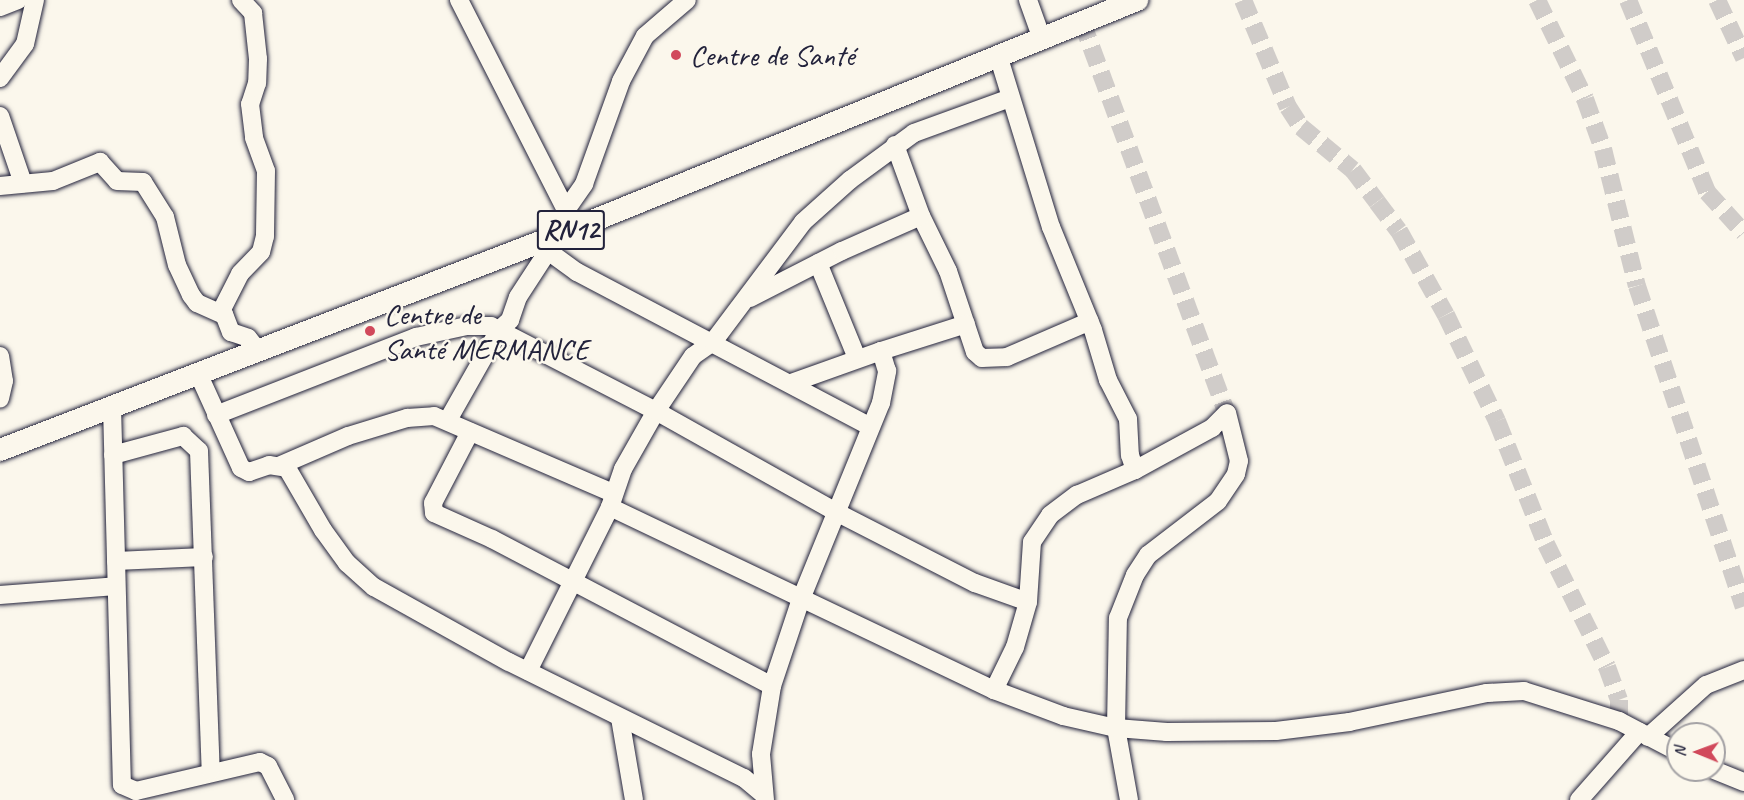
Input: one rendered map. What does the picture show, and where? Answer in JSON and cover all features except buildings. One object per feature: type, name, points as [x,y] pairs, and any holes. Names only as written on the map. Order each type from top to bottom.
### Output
[{"type":"main road","name":"RN12","points":[[0,448],[256,350],[548,245],[570,219],[1042,39],[1137,0]]},
{"type":"street","points":[[0,7],[18,0]]},
{"type":"street","points":[[0,78],[26,44],[35,0]]},
{"type":"street","points":[[241,0],[254,19],[258,72],[250,104],[254,138],[266,171],[266,219],[261,252],[233,284],[222,309],[231,332],[248,338],[256,350]]},
{"type":"street","points":[[459,0],[570,219]]},
{"type":"street","points":[[570,219],[621,81],[645,36],[687,0]]},
{"type":"street","points":[[1028,0],[1042,39]]},
{"type":"street","points":[[998,55],[1051,227],[1090,321],[1108,380],[1128,419],[1130,455],[1135,470]]},
{"type":"street","points":[[528,671],[656,411],[693,356],[713,342],[802,222],[896,145],[914,134],[1010,98]]},
{"type":"street","points":[[0,116],[23,183]]},
{"type":"street","points":[[896,145],[921,216],[948,271],[975,352],[982,358],[996,361],[1090,321]]},
{"type":"street","points":[[0,186],[53,181],[100,162],[117,181],[144,182],[165,217],[177,265],[191,295],[197,303],[224,315]]},
{"type":"street","points":[[743,301],[818,263],[921,216]]},
{"type":"street","points":[[448,420],[499,330],[510,320],[518,297],[548,245],[577,272],[872,427]]},
{"type":"street","points":[[818,263],[857,358]]},
{"type":"street","points":[[216,415],[416,338],[482,324],[499,330],[656,411],[838,513],[975,583],[1028,602]]},
{"type":"street","points":[[791,383],[857,358],[966,324]]},
{"type":"street","points":[[764,797],[762,754],[772,686],[801,599],[882,403],[887,371],[881,351]]},
{"type":"street","points":[[0,356],[4,381],[0,399]]},
{"type":"street","points":[[198,373],[243,470],[281,465],[348,436],[407,418],[434,416],[448,420],[611,500],[801,599],[994,690],[1063,716],[1116,728],[1167,732],[1276,730],[1349,722],[1506,690],[1524,691],[1565,702],[1619,721],[1666,746]]},
{"type":"street","points":[[112,406],[120,768],[124,796],[211,771],[264,763],[285,800]]},
{"type":"street","points":[[994,690],[1015,647],[1028,602],[1032,542],[1050,515],[1077,495],[1135,470],[1212,428],[1227,413],[1239,461],[1236,474],[1218,501],[1148,555],[1135,575],[1118,618],[1116,728],[1128,800]]},
{"type":"street","points":[[470,432],[432,511],[772,686]]},
{"type":"street","points":[[113,455],[183,436],[194,442],[202,466],[211,771]]},
{"type":"street","points":[[281,465],[291,472],[323,530],[347,562],[374,587],[528,671],[744,778],[764,797]]},
{"type":"street","points":[[116,561],[204,557]]},
{"type":"street","points":[[0,595],[116,586]]},
{"type":"street","points":[[1579,800],[1643,735],[1706,685],[1744,670]]},
{"type":"street","points":[[620,718],[634,800]]},
{"type":"street","points":[[1726,775],[1744,782]]},
{"type":"tunnel","points":[[1243,0],[1288,107],[1301,127],[1353,170],[1399,231],[1446,315],[1497,421],[1546,544],[1607,667],[1619,700],[1619,721]]},
{"type":"tunnel","points":[[1537,0],[1585,99],[1603,149],[1637,286],[1744,607]]},
{"type":"tunnel","points":[[1628,0],[1707,192],[1744,233]]},
{"type":"tunnel","points":[[1717,0],[1744,58]]},
{"type":"tunnel","points":[[1082,22],[1227,413]]},
{"type":"place","name":"Centre de Santé","points":[[676,55]]},
{"type":"place","name":"Centre de Santé MERMANCE","points":[[370,331]]}]
